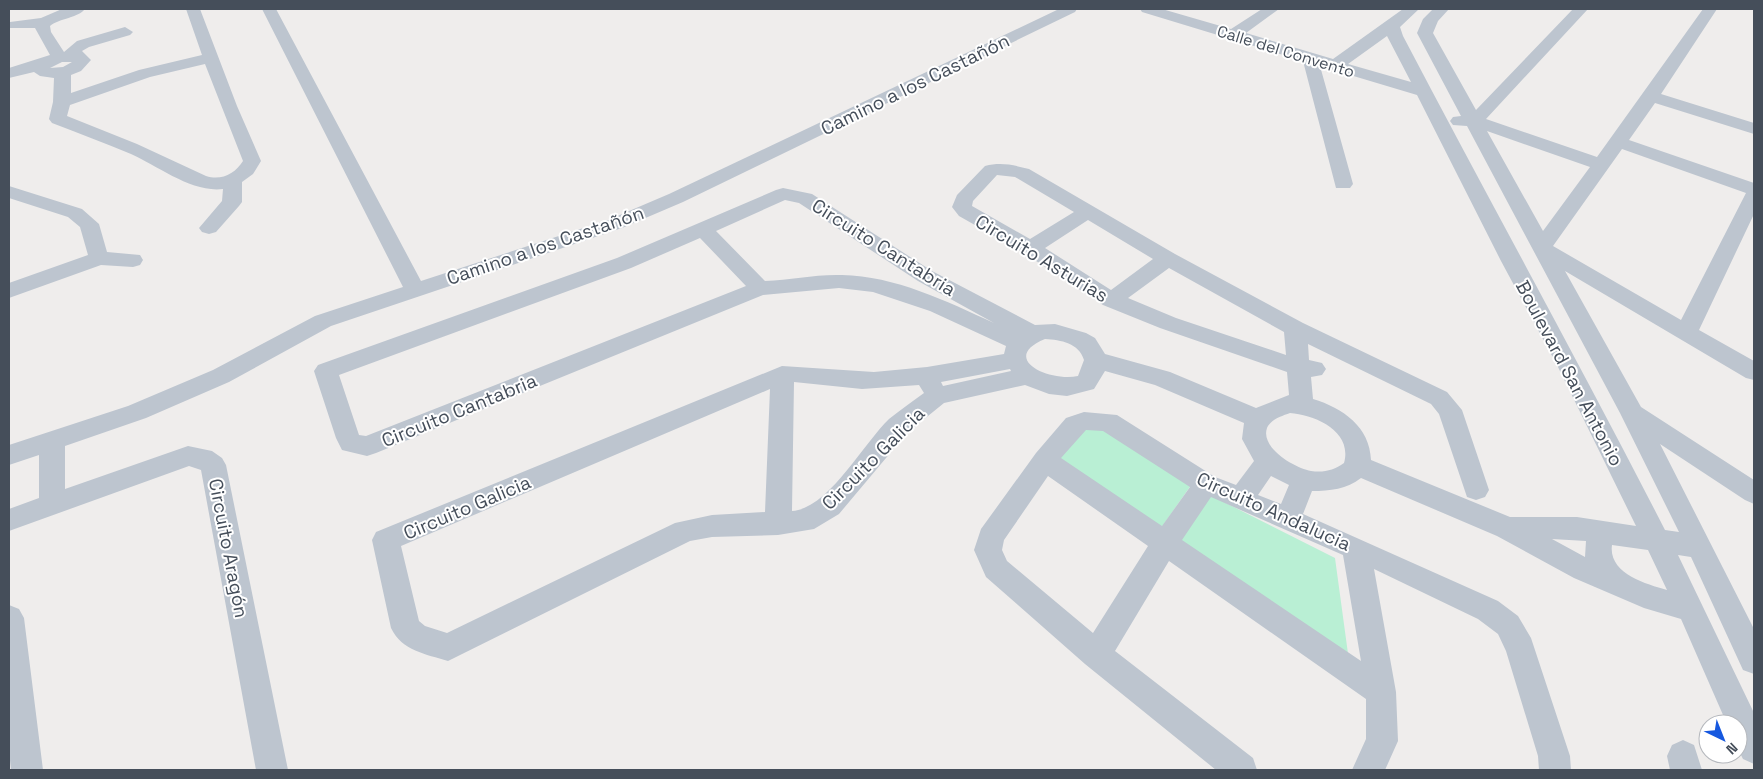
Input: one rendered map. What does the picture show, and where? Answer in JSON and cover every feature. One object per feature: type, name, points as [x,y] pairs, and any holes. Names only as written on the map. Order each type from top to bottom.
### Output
[{"type":"street","points":[[15,25],[44,22],[78,9]]},
{"type":"street","points":[[44,22],[43,32],[57,64],[62,102],[58,119],[140,152],[200,180],[215,184],[233,180],[247,171],[252,161],[228,106],[212,58],[203,41],[194,9]]},
{"type":"street","points":[[269,9],[415,289]]},
{"type":"street","name":"Calle del Convento","points":[[1147,9],[1425,92]]},
{"type":"street","points":[[1232,35],[1272,9]]},
{"type":"street","points":[[1334,65],[1392,26],[1412,9]]},
{"type":"street","name":"Boulevard San Antonio","points":[[1442,9],[1431,19],[1425,33],[1632,413],[1700,546],[1754,660]]},
{"type":"street","points":[[1474,121],[1581,9]]},
{"type":"street","points":[[1706,9],[1651,96],[1541,248],[1754,372]]},
{"type":"street","name":"Camino a los Castañón","points":[[9,455],[162,401],[221,376],[323,321],[615,224],[676,198],[1064,10]]},
{"type":"street","name":"Boulevard San Antonio","points":[[1392,26],[1437,120],[1511,261],[1570,367],[1691,609],[1754,748]]},
{"type":"street","points":[[9,83],[57,64],[82,44],[125,32]]},
{"type":"street","points":[[62,102],[145,73],[212,58]]},
{"type":"street","points":[[1310,58],[1343,184]]},
{"type":"street","points":[[9,73],[57,64]]},
{"type":"street","points":[[1651,96],[1754,129]]},
{"type":"street","points":[[1437,120],[1474,121],[1601,164]]},
{"type":"street","points":[[1618,142],[1754,189]]},
{"type":"street","name":"Circuito Asturias","points":[[1306,368],[1168,323],[1111,300],[1031,248],[966,212],[962,207],[964,199],[992,170],[1007,169],[1022,173],[1168,259],[1304,332],[1439,398],[1450,410],[1476,490]]},
{"type":"street","points":[[209,228],[232,202],[233,180]]},
{"type":"street","points":[[9,192],[75,213],[89,224],[99,258]]},
{"type":"street","name":"Circuito Cantabria","points":[[784,194],[795,194],[805,198],[925,276],[1024,353],[904,293],[852,282],[808,282],[760,288],[377,444],[358,446],[348,438],[326,371],[624,264],[702,228],[784,194]]},
{"type":"street","points":[[1686,333],[1754,195]]},
{"type":"street","points":[[1031,248],[1086,212]]},
{"type":"street","points":[[702,228],[760,288]]},
{"type":"street","points":[[9,291],[99,258],[133,260]]},
{"type":"street","points":[[1111,300],[1168,259]]},
{"type":"street","points":[[904,293],[925,276]]},
{"type":"street","points":[[1053,331],[1073,335],[1089,346],[1096,360],[1096,368],[1086,383],[1075,387],[1050,387],[1024,353],[1053,331]]},
{"type":"street","points":[[1304,332],[1309,407]]},
{"type":"street","name":"Circuito Galicia","points":[[931,386],[830,506],[805,521],[778,524],[712,526],[686,531],[448,647],[416,637],[406,628],[386,540],[782,374],[931,386],[1024,353]]},
{"type":"street","points":[[1096,360],[1162,378],[1258,419]]},
{"type":"street","points":[[778,524],[782,374]]},
{"type":"street","points":[[1288,404],[1309,407],[1328,414],[1348,429],[1358,448],[1359,457],[1356,465],[1350,473],[1336,480],[1318,482],[1290,476],[1268,460],[1259,450],[1254,438],[1254,428],[1258,419],[1270,409],[1288,404]]},
{"type":"street","points":[[1632,413],[1754,493]]},
{"type":"street","name":"Circuito Andalucia","points":[[1241,770],[1096,654],[996,570],[988,550],[991,537],[1045,460],[1075,425],[1084,421],[1108,422],[1206,484],[1356,548],[1488,610],[1508,625],[1520,648],[1554,756],[1555,770]]},
{"type":"street","points":[[52,440],[52,503]]},
{"type":"street","name":"Circuito Aragón","points":[[9,520],[52,503],[188,456],[203,458],[213,465],[272,770]]},
{"type":"street","points":[[1045,460],[1380,692]]},
{"type":"street","points":[[1241,499],[1268,460]]},
{"type":"street","points":[[1356,465],[1507,528],[1584,570],[1654,598],[1691,609]]},
{"type":"street","points":[[1288,519],[1304,480]]},
{"type":"street","points":[[1096,654],[1165,543],[1206,484]]},
{"type":"street","points":[[1507,528],[1577,528],[1700,546]]},
{"type":"street","points":[[1604,532],[1598,542],[1596,557],[1606,572],[1618,584]]},
{"type":"street","points":[[1356,548],[1380,692],[1382,741],[1368,770]]},
{"type":"street","points":[[9,618],[27,770]]},
{"type":"green space","points":[[1082,430],[1104,430],[1194,481],[1154,538],[1054,461]]},
{"type":"green space","points":[[1208,494],[1335,558],[1349,661],[1174,548]]}]
